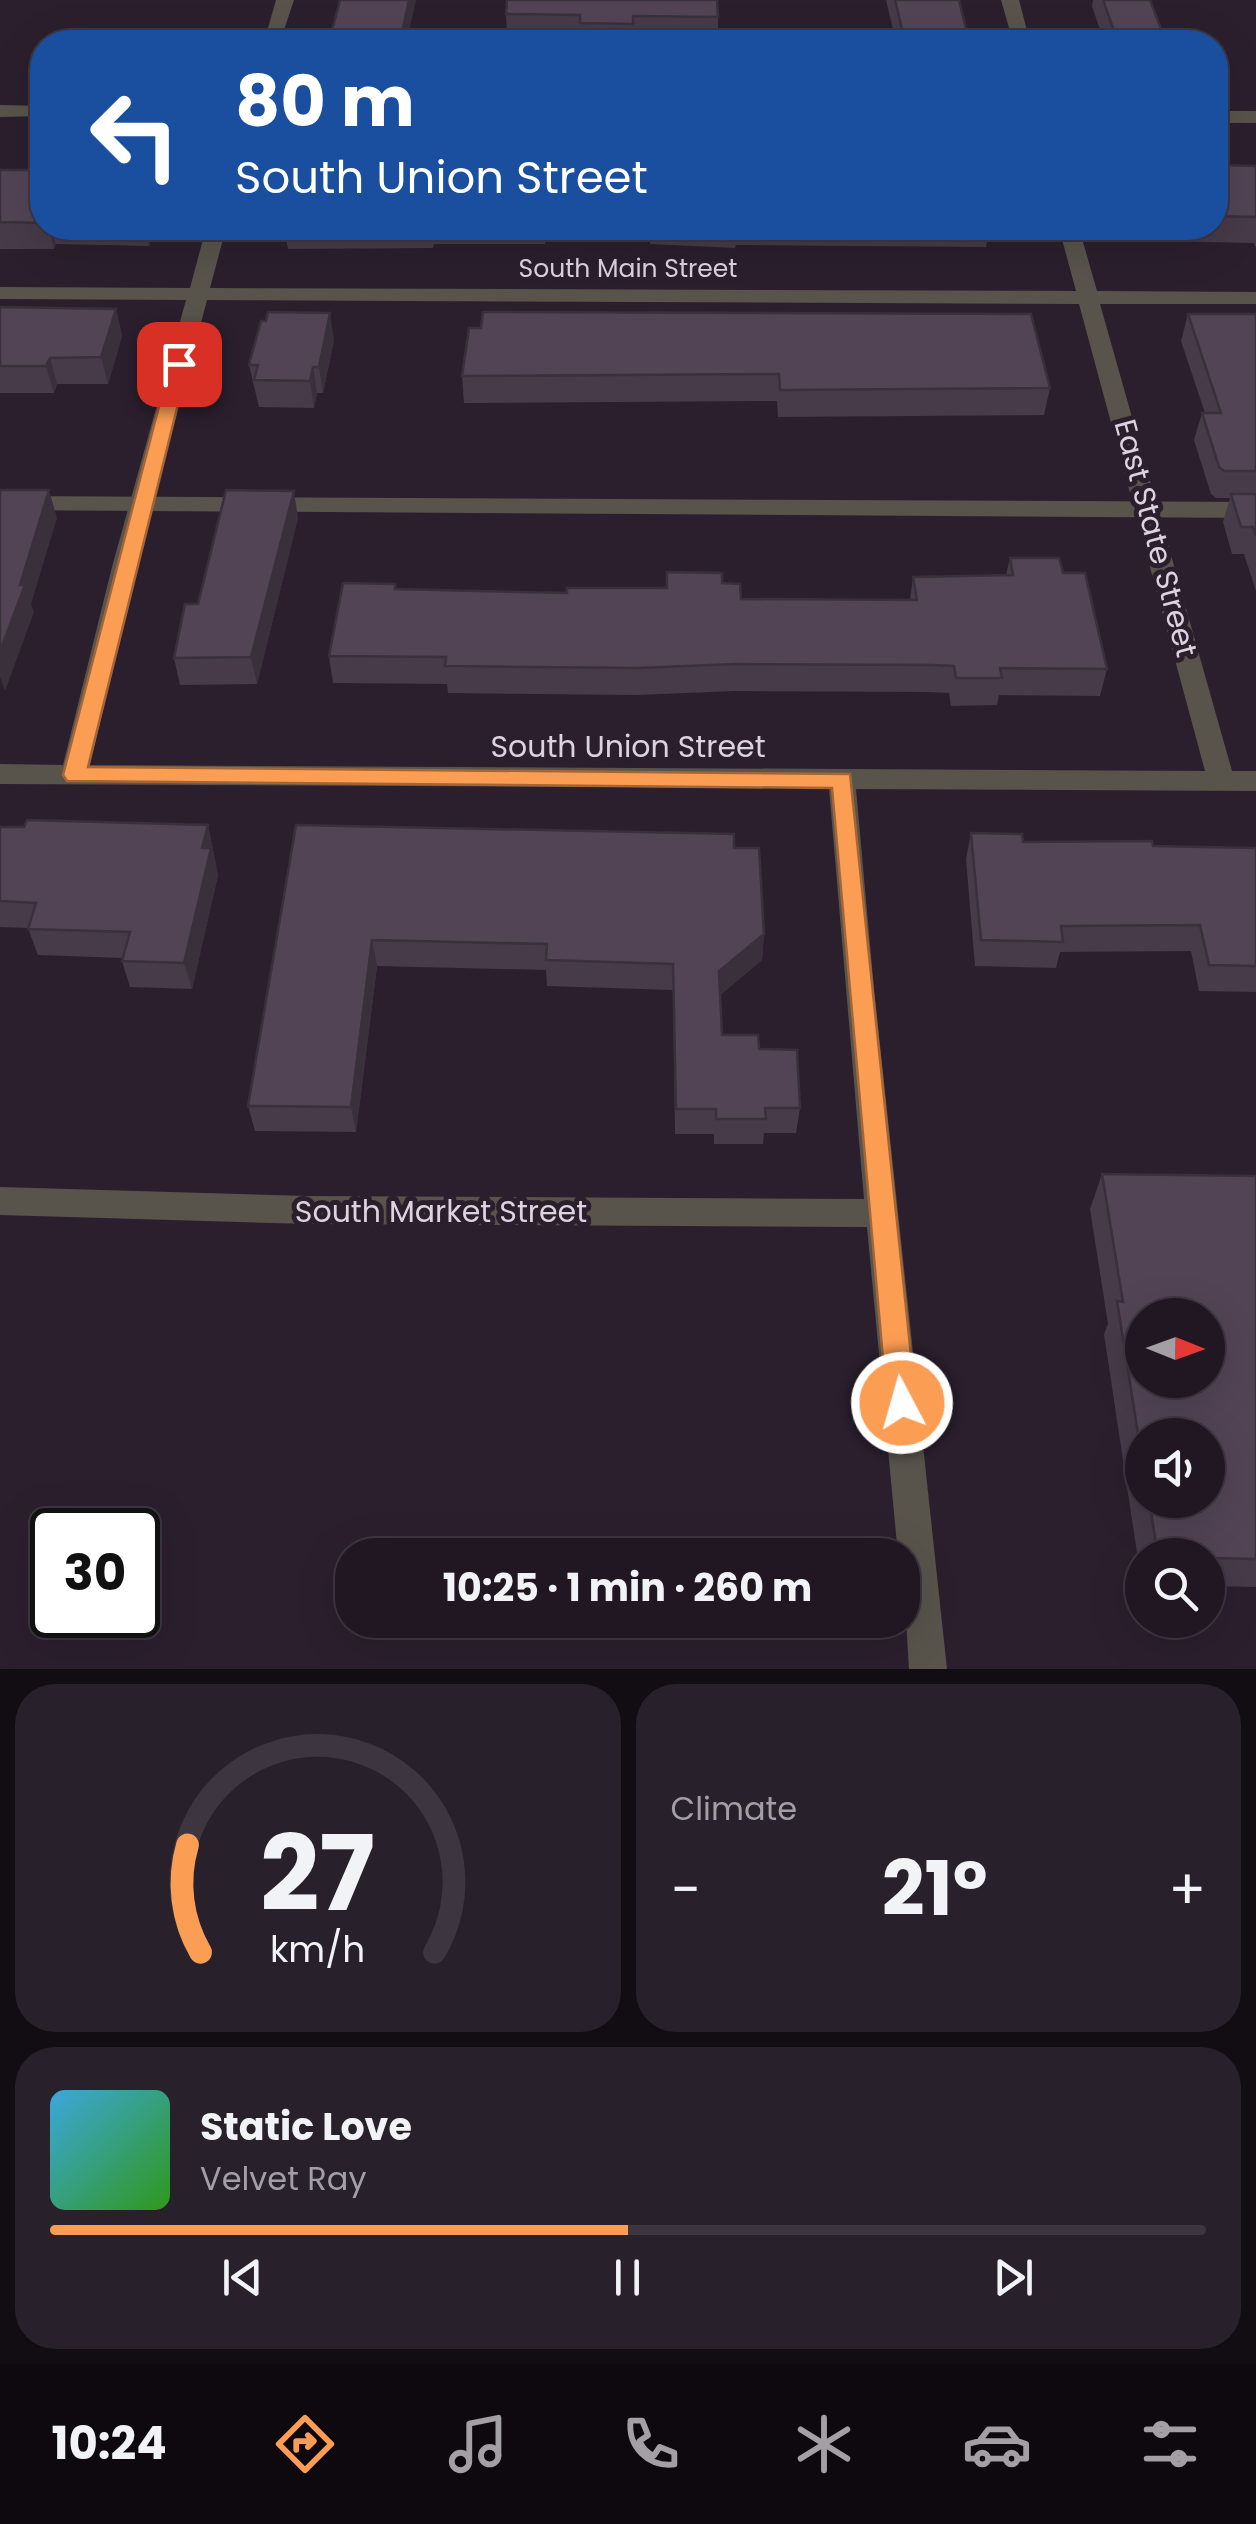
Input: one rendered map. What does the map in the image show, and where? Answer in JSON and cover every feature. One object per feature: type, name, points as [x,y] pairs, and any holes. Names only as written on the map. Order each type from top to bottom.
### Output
[{"type":"street","points":[[276,30],[285,0]]},
{"type":"street","points":[[1010,0],[1019,30]]},
{"type":"street","points":[[0,111],[30,111]]},
{"type":"street","points":[[1228,117],[1256,118]]},
{"type":"street","points":[[74,775],[141,504],[213,240]]},
{"type":"street","name":"East State Street","points":[[1072,240],[1086,298],[1100,330],[1221,780]]},
{"type":"street","name":"South Main Street","points":[[0,293],[1256,298]]},
{"type":"street","points":[[0,503],[1256,510]]},
{"type":"street","name":"South Union Street","points":[[0,774],[1256,781]]},
{"type":"street","points":[[842,780],[928,1669]]},
{"type":"street","name":"South Market Street","points":[[0,1201],[308,1210],[883,1213]]},
{"type":"building","points":[[340,0],[409,0],[403,30],[332,30]]},
{"type":"building","points":[[507,0],[717,0],[718,17],[633,16],[633,24],[580,23],[580,15],[506,14]]},
{"type":"building","points":[[895,0],[959,0],[966,30],[902,30]]},
{"type":"building","points":[[1103,0],[1150,0],[1161,30],[1114,30]]},
{"type":"building","points":[[1228,165],[1256,166],[1256,217],[1228,216]]},
{"type":"building","points":[[0,170],[30,170],[30,223],[0,222]]},
{"type":"building","points":[[0,307],[116,309],[101,357],[50,358],[46,366],[0,366]]},
{"type":"building","points":[[268,312],[330,313],[319,367],[313,367],[310,381],[254,380],[258,365],[249,365],[261,321],[266,321]]},
{"type":"building","points":[[483,312],[1031,314],[1050,388],[780,390],[779,374],[462,376],[469,328],[481,328]]},
{"type":"building","points":[[1188,314],[1256,314],[1256,471],[1224,471],[1219,467],[1202,413],[1221,413]]},
{"type":"building","points":[[0,490],[49,490],[20,585],[25,585],[0,651]]},
{"type":"building","points":[[226,490],[294,491],[251,657],[174,658],[185,604],[198,604]]},
{"type":"building","points":[[1231,494],[1256,494],[1256,536],[1253,527],[1241,527]]},
{"type":"building","points":[[1010,558],[1059,558],[1063,573],[1085,573],[1107,669],[1000,668],[1002,678],[956,678],[954,666],[932,665],[445,666],[446,657],[329,656],[343,583],[395,584],[395,589],[567,593],[567,588],[667,588],[667,572],[722,573],[722,583],[740,584],[741,599],[917,600],[913,577],[1013,575]]},
{"type":"building","points":[[27,820],[208,825],[202,848],[211,848],[184,963],[122,961],[130,932],[28,929],[36,903],[0,901],[0,827],[24,827]]},
{"type":"building","points":[[296,825],[734,834],[734,848],[759,848],[764,934],[719,971],[722,1035],[758,1035],[759,1049],[797,1050],[800,1108],[765,1108],[766,1119],[716,1119],[716,1109],[676,1109],[673,964],[546,960],[547,944],[372,940],[351,1107],[248,1106]]},
{"type":"building","points":[[971,833],[1022,834],[1023,842],[1152,841],[1153,846],[1256,848],[1256,966],[1209,965],[1200,925],[1061,926],[1063,942],[981,940]]},
{"type":"building","points":[[1102,1174],[1256,1176],[1256,1559],[1225,1558],[1225,1538],[1155,1538],[1152,1518],[1225,1518],[1225,1418],[1136,1418],[1132,1398],[1225,1398],[1225,1298],[1125,1298],[1125,1352],[1117,1301],[1123,1302]]},
{"type":"route","points":[[179,364],[124,567],[74,775],[842,780],[859,989],[902,1403]]}]
